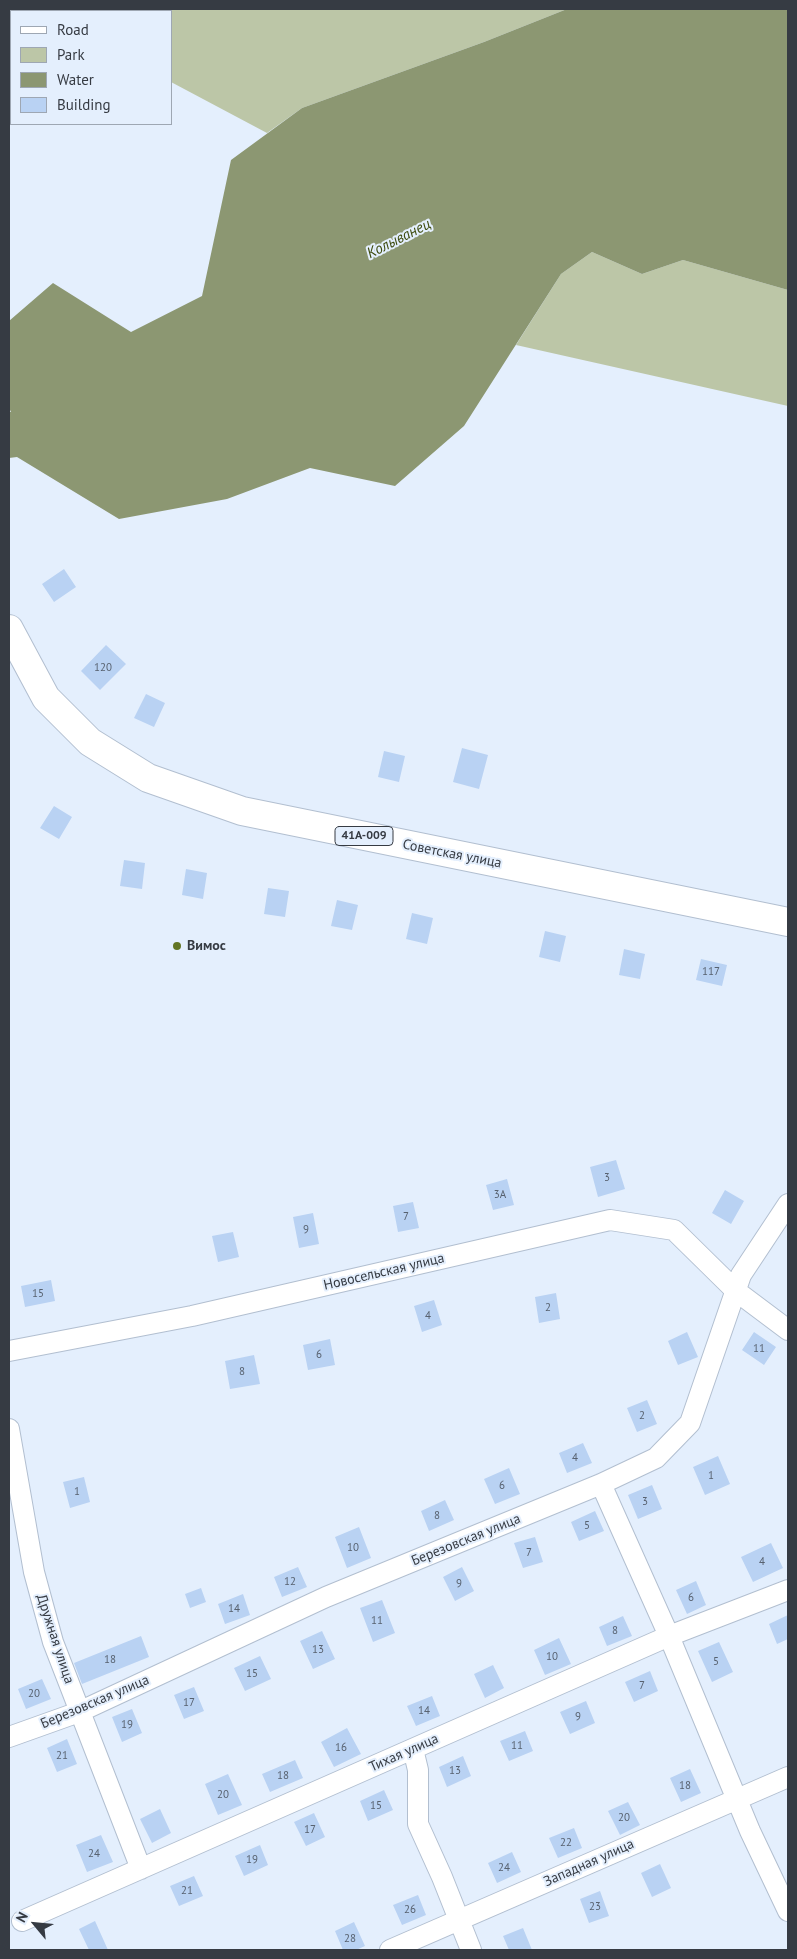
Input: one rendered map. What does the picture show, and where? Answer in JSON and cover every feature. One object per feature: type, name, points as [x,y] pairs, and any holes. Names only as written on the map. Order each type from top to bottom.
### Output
[{"type":"main road","name":"Советская улица","points":[[9,629],[46,698],[90,742],[148,778],[242,812],[788,922]]},
{"type":"street","name":"Березовская улица","points":[[9,1737],[79,1712],[326,1597],[601,1484],[656,1458],[690,1423],[741,1275],[788,1204]]},
{"type":"street","name":"Новосельская улица","points":[[9,1352],[192,1316],[610,1220],[674,1230],[736,1291],[788,1330]]},
{"type":"street","name":"Дружная улица","points":[[9,1429],[34,1572],[53,1642],[141,1869]]},
{"type":"street","points":[[601,1484],[669,1636],[750,1831],[788,1911]]},
{"type":"street","name":"Тихая улица","points":[[22,1922],[669,1636],[788,1590]]},
{"type":"street","points":[[413,1749],[418,1770],[418,1824],[442,1877],[471,1950]]},
{"type":"street","name":"Западная улица","points":[[390,1950],[788,1777]]},
{"type":"green space","points":[[567,9],[484,42],[302,108],[267,133],[172,83],[172,10],[42,10]]},
{"type":"green space","points":[[592,252],[642,274],[683,260],[788,290],[788,406],[516,345],[561,274]]},
{"type":"water","name":"Колыванец","points":[[567,9],[788,9],[788,290],[683,260],[642,274],[592,252],[561,274],[464,426],[395,486],[310,468],[227,499],[119,519],[17,457],[9,458],[9,412],[11,412],[9,408],[9,321],[53,283],[131,332],[202,296],[231,160],[302,108],[484,42]]},
{"type":"building","points":[[64,569],[76,587],[54,602],[42,584]]},
{"type":"building","points":[[106,645],[126,664],[100,690],[81,671]]},
{"type":"building","points":[[146,694],[165,703],[154,727],[134,718]]},
{"type":"building","points":[[462,748],[488,755],[479,789],[453,782]]},
{"type":"building","points":[[384,751],[405,756],[399,782],[378,777]]},
{"type":"building","points":[[54,806],[72,817],[59,839],[40,828]]},
{"type":"building","points":[[124,860],[145,863],[142,889],[120,886]]},
{"type":"building","points":[[186,869],[207,873],[203,899],[182,895]]},
{"type":"building","points":[[268,888],[289,891],[285,917],[264,914]]},
{"type":"building","points":[[337,900],[358,905],[352,930],[331,926]]},
{"type":"building","points":[[412,913],[433,918],[427,944],[406,939]]},
{"type":"building","points":[[545,931],[566,936],[560,962],[539,957]]},
{"type":"building","points":[[624,949],[645,954],[640,979],[619,975]]},
{"type":"building","points":[[701,959],[727,965],[722,986],[696,980]]},
{"type":"building","points":[[616,1160],[625,1189],[598,1197],[590,1167]]},
{"type":"building","points":[[507,1179],[514,1205],[493,1210],[486,1185]]},
{"type":"building","points":[[725,1190],[744,1201],[731,1224],[712,1213]]},
{"type":"building","points":[[413,1202],[419,1228],[398,1232],[393,1206]]},
{"type":"building","points":[[313,1213],[319,1244],[299,1248],[293,1217]]},
{"type":"building","points":[[233,1232],[239,1257],[218,1262],[212,1236]]},
{"type":"building","points":[[51,1280],[55,1301],[25,1307],[21,1286]]},
{"type":"building","points":[[556,1293],[560,1319],[539,1323],[535,1297]]},
{"type":"building","points":[[434,1300],[442,1325],[422,1332],[414,1306]]},
{"type":"building","points":[[687,1332],[698,1357],[678,1365],[668,1341]]},
{"type":"building","points":[[754,1332],[776,1347],[764,1365],[742,1350]]},
{"type":"building","points":[[330,1339],[335,1365],[308,1370],[303,1345]]},
{"type":"building","points":[[254,1355],[260,1384],[230,1389],[225,1361]]},
{"type":"building","points":[[647,1400],[657,1424],[637,1432],[627,1408]]},
{"type":"building","points":[[583,1443],[592,1463],[567,1473],[559,1453]]},
{"type":"building","points":[[718,1456],[730,1484],[705,1495],[693,1467]]},
{"type":"building","points":[[509,1468],[520,1494],[495,1504],[484,1479]]},
{"type":"building","points":[[84,1477],[90,1502],[70,1508],[63,1482]]},
{"type":"building","points":[[652,1485],[662,1509],[638,1519],[628,1495]]},
{"type":"building","points":[[445,1500],[454,1520],[429,1531],[421,1511]]},
{"type":"building","points":[[595,1511],[604,1531],[579,1541],[571,1522]]},
{"type":"building","points":[[359,1527],[371,1558],[347,1568],[335,1537]]},
{"type":"building","points":[[535,1537],[543,1562],[523,1568],[514,1543]]},
{"type":"building","points":[[771,1543],[783,1568],[753,1582],[741,1557]]},
{"type":"building","points":[[298,1567],[307,1587],[282,1597],[274,1577]]},
{"type":"building","points":[[462,1567],[474,1591],[455,1601],[443,1577]]},
{"type":"building","points":[[696,1581],[706,1605],[687,1614],[676,1590]]},
{"type":"building","points":[[201,1588],[206,1602],[190,1608],[185,1594]]},
{"type":"building","points":[[243,1594],[250,1615],[225,1624],[218,1604]]},
{"type":"building","points":[[382,1600],[395,1633],[373,1642],[360,1608]]},
{"type":"building","points":[[788,1615],[788,1639],[777,1644],[769,1624]]},
{"type":"building","points":[[623,1616],[632,1636],[607,1646],[599,1627]]},
{"type":"building","points":[[322,1631],[335,1659],[313,1669],[300,1641]]},
{"type":"building","points":[[141,1636],[149,1657],[82,1684],[74,1663]]},
{"type":"building","points":[[559,1638],[571,1664],[545,1675],[534,1650]]},
{"type":"building","points":[[719,1642],[733,1672],[712,1682],[698,1651]]},
{"type":"building","points":[[260,1656],[271,1679],[245,1691],[234,1668]]},
{"type":"building","points":[[493,1665],[504,1688],[485,1698],[474,1674]]},
{"type":"building","points":[[650,1671],[658,1691],[634,1702],[625,1682]]},
{"type":"building","points":[[42,1679],[51,1699],[26,1709],[18,1689]]},
{"type":"building","points":[[194,1687],[204,1711],[184,1719],[174,1695]]},
{"type":"building","points":[[432,1696],[440,1716],[416,1726],[407,1706]]},
{"type":"building","points":[[586,1701],[595,1723],[570,1734],[560,1712]]},
{"type":"building","points":[[132,1709],[142,1733],[122,1742],[112,1717]]},
{"type":"building","points":[[347,1728],[361,1754],[334,1767],[321,1742]]},
{"type":"building","points":[[525,1731],[533,1751],[509,1761],[500,1741]]},
{"type":"building","points":[[67,1739],[77,1764],[57,1772],[47,1748]]},
{"type":"building","points":[[463,1756],[471,1776],[447,1787],[439,1767]]},
{"type":"building","points":[[295,1760],[303,1778],[270,1792],[262,1774]]},
{"type":"building","points":[[690,1769],[701,1793],[681,1802],[670,1778]]},
{"type":"building","points":[[228,1774],[242,1805],[218,1815],[205,1784]]},
{"type":"building","points":[[384,1790],[393,1810],[368,1821],[360,1801]]},
{"type":"building","points":[[628,1802],[640,1825],[620,1835],[608,1811]]},
{"type":"building","points":[[160,1809],[171,1833],[152,1843],[140,1819]]},
{"type":"building","points":[[314,1813],[325,1837],[306,1846],[294,1822]]},
{"type":"building","points":[[574,1828],[582,1848],[558,1858],[549,1838]]},
{"type":"building","points":[[101,1835],[113,1862],[87,1872],[76,1845]]},
{"type":"building","points":[[260,1845],[268,1865],[244,1876],[235,1856]]},
{"type":"building","points":[[512,1852],[521,1872],[497,1883],[488,1863]]},
{"type":"building","points":[[660,1864],[671,1888],[652,1897],[641,1873]]},
{"type":"building","points":[[194,1876],[203,1896],[179,1906],[170,1886]]},
{"type":"building","points":[[600,1891],[609,1916],[589,1923],[580,1899]]},
{"type":"building","points":[[418,1895],[426,1915],[402,1925],[393,1905]]},
{"type":"building","points":[[95,1921],[108,1950],[89,1950],[79,1929]]},
{"type":"building","points":[[354,1922],[365,1946],[356,1950],[343,1950],[335,1931]]},
{"type":"building","points":[[523,1928],[532,1950],[509,1950],[503,1936]]},
{"type":"place","name":"Вимос","points":[[177,946]]}]
